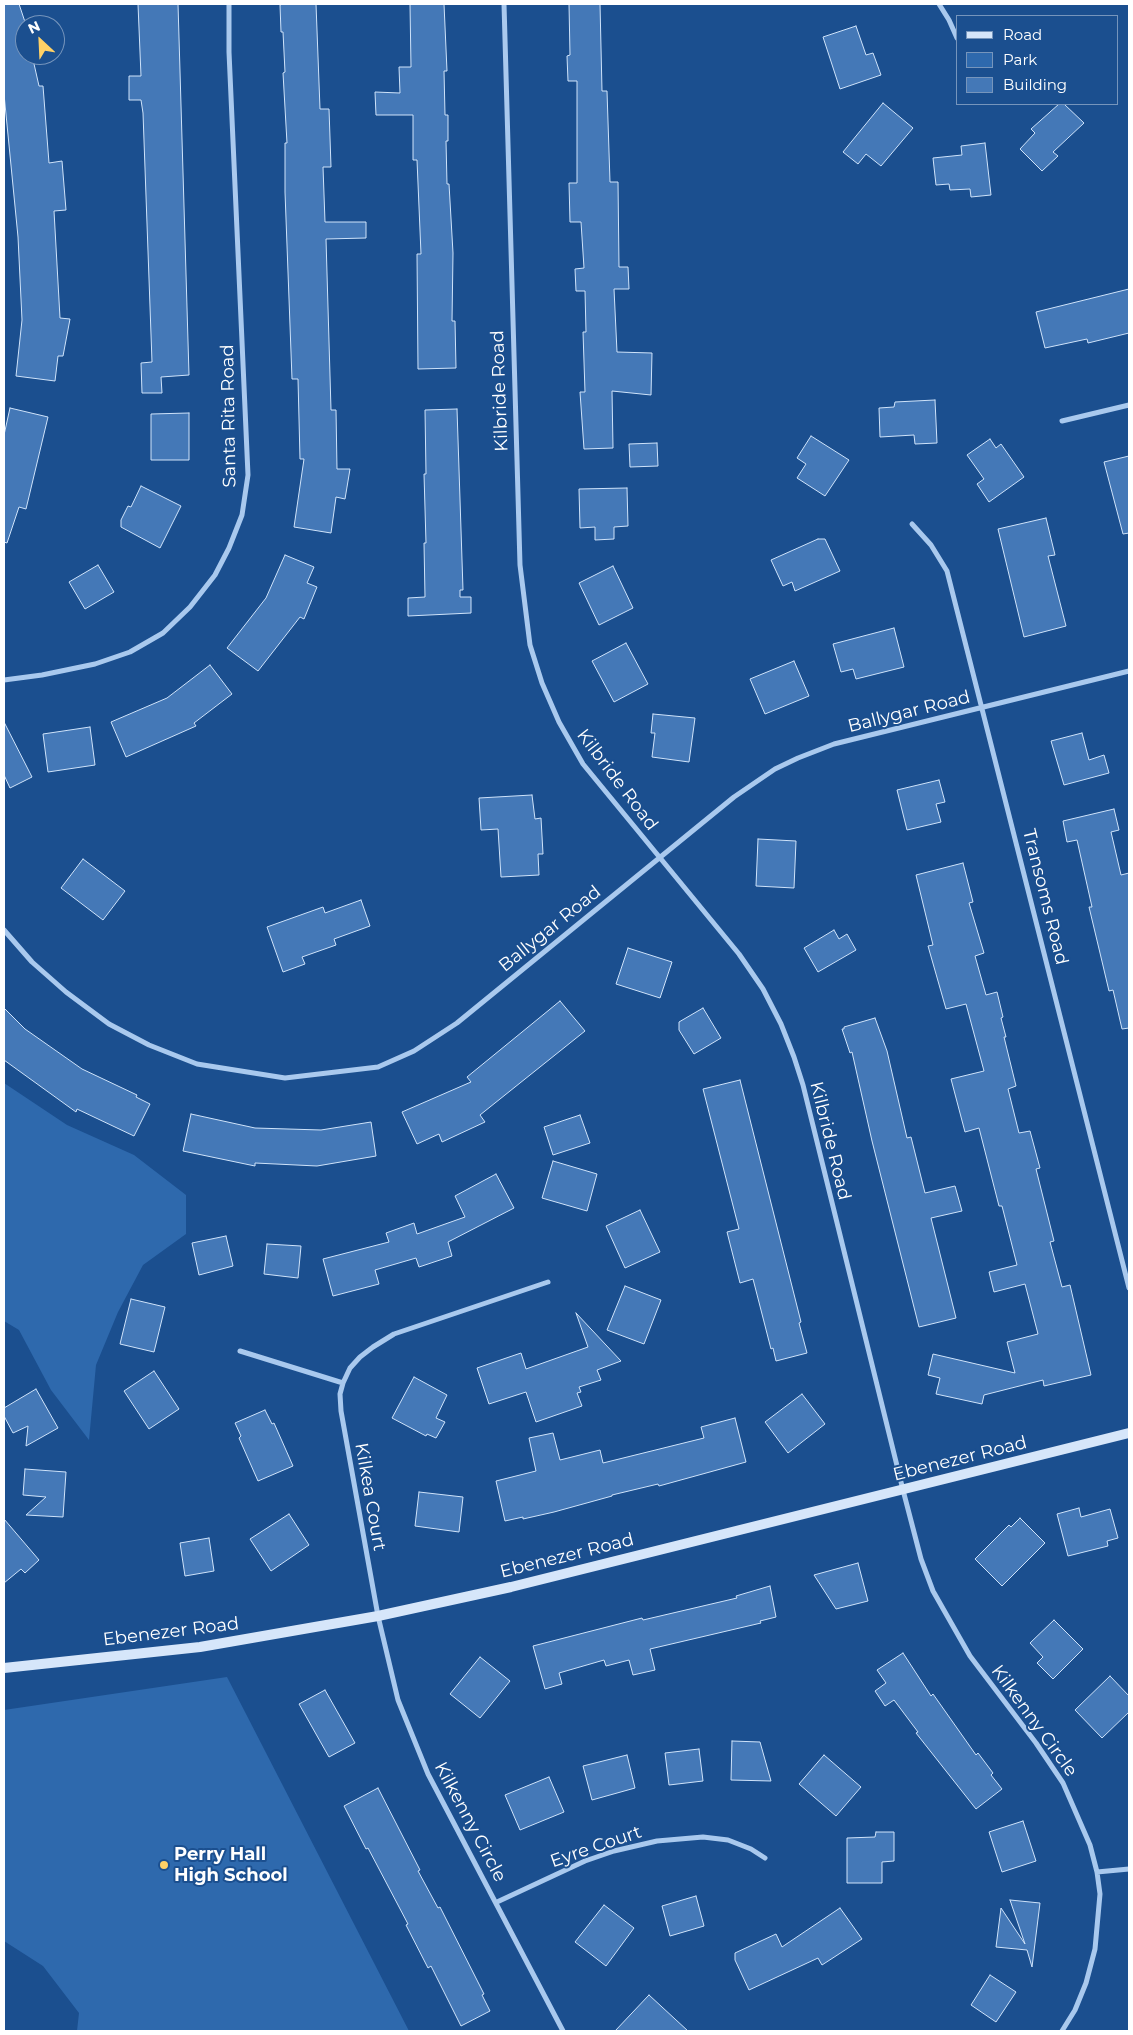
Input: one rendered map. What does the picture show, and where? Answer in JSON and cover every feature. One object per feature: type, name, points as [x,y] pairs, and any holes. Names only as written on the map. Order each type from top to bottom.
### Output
[{"type":"street","name":"Santa Rita Road","points":[[4,680],[42,675],[95,664],[130,652],[163,632],[190,607],[214,576],[229,548],[242,515],[248,475],[229,52],[229,4]]},
{"type":"street","name":"Kilbride Road","points":[[504,4],[520,565],[530,645],[542,683],[559,722],[578,755],[659,858],[739,954],[763,989],[781,1024],[803,1085],[903,1490]]},
{"type":"street","points":[[939,4],[956,36]]},
{"type":"street","points":[[1062,421],[1129,405]]},
{"type":"street","name":"Transoms Road","points":[[912,524],[932,545],[947,570],[1129,1288]]},
{"type":"street","name":"Ballygar Road","points":[[4,930],[32,962],[66,992],[109,1024],[149,1045],[197,1064],[285,1078],[378,1067],[414,1051],[457,1023],[734,797],[775,769],[834,744],[1129,671]]},
{"type":"street","name":"Kilkea Court","points":[[378,1616],[341,1412],[340,1394],[342,1383],[350,1368],[360,1357],[394,1334],[548,1282]]},
{"type":"street","points":[[240,1351],[342,1383]]},
{"type":"street","name":"Ebenezer Road","points":[[4,1668],[200,1647],[378,1616],[511,1587],[1129,1433]]},
{"type":"street","name":"Kilkenny Circle","points":[[903,1490],[921,1559],[932,1591],[970,1656],[1036,1743],[1063,1783],[1083,1827],[1097,1872],[1100,1894],[1095,1948],[1086,1982],[1074,2010],[1062,2031]]},
{"type":"street","name":"Kilkenny Circle","points":[[378,1616],[398,1700],[411,1735],[450,1817],[497,1902],[563,2031]]},
{"type":"street","name":"Eyre Court","points":[[497,1902],[585,1861],[614,1851],[657,1841],[703,1837],[728,1840],[751,1849],[765,1858]]},
{"type":"street","points":[[1097,1872],[1129,1869]]},
{"type":"green space","points":[[4,1083],[67,1125],[134,1155],[186,1195],[186,1234],[143,1265],[118,1312],[96,1365],[89,1440],[51,1390],[19,1330],[4,1321]]},
{"type":"green space","name":"Perry Hall High School","points":[[227,1677],[409,2031],[77,2031],[79,2013],[43,1966],[4,1941],[4,1710]]},
{"type":"building","points":[[4,4],[19,4],[23,15],[15,15],[15,65],[34,65],[39,86],[43,86],[49,163],[62,161],[66,210],[54,211],[60,318],[70,319],[63,356],[58,356],[55,381],[16,376],[22,320],[18,237],[4,94]]},
{"type":"building","points":[[138,4],[178,4],[189,375],[161,377],[162,393],[142,393],[141,363],[152,362],[143,113],[141,100],[129,100],[129,76],[141,76]]},
{"type":"building","points":[[316,4],[320,109],[329,109],[331,167],[323,167],[325,222],[366,222],[366,238],[326,239],[331,410],[336,410],[337,469],[350,469],[345,499],[336,497],[331,533],[294,527],[304,459],[300,459],[298,379],[292,379],[285,192],[285,143],[287,143],[283,73],[285,72],[280,5]]},
{"type":"building","points":[[410,4],[444,4],[447,71],[444,71],[445,115],[448,115],[448,141],[446,141],[447,184],[449,184],[453,253],[452,321],[455,321],[456,368],[418,369],[417,254],[421,254],[417,160],[413,160],[413,115],[376,115],[375,92],[400,93],[399,67],[411,67]]},
{"type":"building","points":[[569,4],[600,4],[602,91],[607,91],[610,182],[618,182],[619,267],[628,267],[629,289],[614,289],[617,352],[652,353],[651,395],[612,391],[613,448],[584,449],[580,392],[585,392],[583,332],[586,332],[585,291],[576,291],[575,269],[584,268],[581,222],[570,222],[569,183],[577,183],[577,81],[568,81],[567,56],[570,55]]},
{"type":"building","points":[[856,26],[866,55],[873,53],[881,75],[840,89],[823,37]]},
{"type":"building","points":[[883,103],[913,128],[881,166],[866,154],[858,164],[843,152]]},
{"type":"building","points":[[1058,105],[1065,105],[1084,123],[1053,152],[1058,156],[1042,171],[1020,149],[1035,133],[1031,129]]},
{"type":"building","points":[[985,143],[991,195],[971,197],[970,189],[950,190],[949,184],[936,185],[933,158],[962,155],[961,146]]},
{"type":"building","points":[[1129,289],[1129,333],[1088,343],[1087,339],[1045,348],[1036,312]]},
{"type":"building","points":[[935,400],[937,443],[915,444],[914,435],[880,437],[879,408],[894,407],[895,402]]},
{"type":"building","points":[[10,408],[48,417],[26,509],[19,507],[7,543],[4,542],[4,435]]},
{"type":"building","points":[[457,409],[463,590],[460,590],[460,597],[471,597],[471,613],[408,616],[408,598],[425,597],[425,410]]},
{"type":"building","points":[[189,413],[189,460],[151,460],[151,414]]},
{"type":"building","points":[[811,436],[849,460],[825,496],[797,478],[806,464],[797,458]]},
{"type":"building","points":[[990,439],[996,448],[1001,444],[1024,477],[989,502],[977,484],[984,479],[967,455]]},
{"type":"building","points":[[657,443],[658,466],[630,467],[629,444]]},
{"type":"building","points":[[1129,456],[1129,533],[1123,534],[1104,462]]},
{"type":"building","points":[[141,486],[181,506],[160,548],[121,527],[121,520],[128,506],[131,507]]},
{"type":"building","points":[[627,488],[628,526],[614,527],[614,539],[595,540],[595,527],[580,528],[579,489]]},
{"type":"building","points":[[1046,518],[1055,555],[1048,556],[1066,626],[1024,637],[998,529]]},
{"type":"building","points":[[818,539],[825,539],[840,571],[795,591],[792,582],[783,586],[771,560]]},
{"type":"building","points":[[285,555],[314,567],[307,583],[317,587],[304,619],[300,617],[258,671],[227,648],[266,598]]},
{"type":"building","points":[[98,565],[114,592],[85,609],[69,582]]},
{"type":"building","points":[[613,566],[633,608],[599,625],[579,583]]},
{"type":"building","points":[[894,628],[904,667],[856,679],[853,669],[841,672],[833,644]]},
{"type":"building","points":[[626,643],[648,684],[614,702],[592,661]]},
{"type":"building","points":[[794,661],[809,696],[765,714],[750,679]]},
{"type":"building","points":[[210,665],[232,694],[194,723],[196,726],[126,757],[111,722],[167,698]]},
{"type":"building","points":[[653,714],[695,718],[689,762],[652,757],[655,733],[651,733]]},
{"type":"building","points":[[4,722],[32,777],[10,788],[4,775]]},
{"type":"building","points":[[90,727],[95,765],[48,772],[43,734]]},
{"type":"building","points":[[1082,733],[1089,760],[1104,755],[1109,773],[1064,785],[1051,741]]},
{"type":"building","points":[[939,780],[945,802],[936,804],[941,822],[907,830],[897,790]]},
{"type":"building","points":[[532,795],[535,819],[541,818],[543,854],[538,854],[539,875],[501,877],[498,829],[481,830],[479,798]]},
{"type":"building","points":[[1114,809],[1119,830],[1111,832],[1121,875],[1129,873],[1129,1028],[1122,1029],[1113,990],[1109,991],[1089,907],[1092,907],[1077,840],[1067,842],[1063,821]]},
{"type":"building","points":[[758,839],[796,841],[794,888],[756,886]]},
{"type":"building","points":[[83,859],[125,891],[103,920],[61,888]]},
{"type":"building","points":[[963,863],[973,902],[969,903],[984,953],[975,956],[986,995],[997,992],[1003,1017],[1001,1018],[1006,1037],[1004,1037],[1016,1086],[1008,1089],[1019,1133],[1030,1131],[1040,1168],[1036,1169],[1054,1241],[1050,1242],[1062,1287],[1070,1285],[1091,1375],[1044,1386],[1043,1380],[984,1395],[982,1404],[936,1394],[940,1378],[928,1375],[933,1354],[1015,1373],[1007,1342],[1038,1334],[1025,1284],[994,1292],[989,1272],[1017,1265],[1002,1206],[999,1206],[979,1128],[965,1132],[951,1079],[984,1071],[966,1004],[946,1009],[928,946],[933,945],[916,875]]},
{"type":"building","points":[[361,900],[370,926],[334,939],[336,945],[302,957],[305,964],[283,972],[267,927],[323,907],[325,913]]},
{"type":"building","points":[[834,930],[839,939],[847,934],[856,950],[818,972],[804,948]]},
{"type":"building","points":[[628,948],[672,962],[660,998],[616,984]]},
{"type":"building","points":[[560,1001],[585,1031],[480,1115],[485,1122],[442,1142],[439,1134],[417,1144],[402,1112],[471,1082],[467,1077]]},
{"type":"building","points":[[4,1008],[25,1029],[82,1069],[137,1095],[136,1097],[150,1104],[134,1136],[77,1109],[76,1112],[4,1060]]},
{"type":"building","points":[[703,1008],[721,1038],[694,1054],[679,1030],[679,1022]]},
{"type":"building","points":[[875,1018],[887,1051],[907,1138],[911,1137],[925,1193],[955,1186],[962,1211],[931,1218],[956,1318],[919,1327],[872,1141],[852,1052],[850,1053],[842,1029]]},
{"type":"building","points":[[740,1080],[801,1322],[799,1323],[807,1353],[776,1361],[773,1348],[771,1349],[753,1279],[740,1283],[727,1232],[739,1229],[703,1089]]},
{"type":"building","points":[[191,1114],[255,1128],[321,1130],[371,1122],[376,1156],[317,1166],[255,1163],[255,1166],[183,1151]]},
{"type":"building","points":[[580,1115],[590,1143],[553,1155],[544,1127]]},
{"type":"building","points":[[553,1161],[597,1174],[587,1211],[542,1198]]},
{"type":"building","points":[[496,1174],[514,1208],[448,1242],[452,1256],[419,1267],[416,1258],[375,1270],[379,1284],[333,1296],[323,1259],[389,1242],[386,1233],[414,1223],[417,1234],[465,1217],[455,1196]]},
{"type":"building","points":[[640,1210],[660,1252],[625,1268],[606,1226]]},
{"type":"building","points":[[226,1236],[233,1266],[199,1275],[192,1243]]},
{"type":"building","points":[[267,1244],[301,1246],[298,1278],[264,1274]]},
{"type":"building","points":[[625,1286],[661,1300],[644,1344],[607,1330]]},
{"type":"building","points":[[131,1299],[165,1307],[154,1352],[120,1344]]},
{"type":"building","points":[[576,1313],[621,1361],[597,1370],[601,1380],[579,1387],[581,1392],[577,1393],[582,1406],[536,1422],[526,1392],[489,1404],[477,1368],[521,1353],[526,1369],[588,1347]]},
{"type":"building","points":[[154,1371],[179,1409],[149,1429],[124,1391]]},
{"type":"building","points":[[414,1377],[447,1395],[436,1418],[445,1422],[436,1438],[427,1434],[426,1436],[392,1418]]},
{"type":"building","points":[[36,1389],[58,1428],[26,1446],[28,1426],[13,1433],[4,1416],[4,1408]]},
{"type":"building","points":[[802,1394],[825,1424],[788,1453],[765,1422]]},
{"type":"building","points":[[265,1410],[272,1424],[274,1423],[293,1466],[258,1481],[239,1438],[241,1436],[235,1423]]},
{"type":"building","points":[[735,1418],[746,1462],[659,1486],[658,1484],[612,1495],[554,1512],[505,1521],[496,1481],[536,1471],[529,1438],[553,1433],[560,1460],[600,1450],[603,1463],[704,1438],[701,1427]]},
{"type":"building","points":[[25,1469],[66,1472],[63,1517],[26,1515],[46,1497],[23,1495]]},
{"type":"building","points":[[419,1492],[463,1497],[459,1532],[415,1526]]},
{"type":"building","points":[[1079,1508],[1081,1517],[1110,1509],[1118,1538],[1107,1541],[1108,1546],[1068,1556],[1057,1514]]},
{"type":"building","points":[[289,1514],[309,1545],[271,1571],[250,1539]]},
{"type":"building","points":[[1020,1518],[1045,1543],[1002,1586],[975,1559],[1009,1525],[1011,1527]]},
{"type":"building","points":[[4,1519],[39,1560],[25,1573],[21,1569],[4,1583]]},
{"type":"building","points":[[209,1538],[214,1571],[185,1576],[180,1543]]},
{"type":"building","points":[[858,1563],[868,1601],[836,1609],[814,1575]]},
{"type":"building","points":[[770,1586],[776,1617],[760,1621],[761,1623],[650,1649],[655,1670],[633,1675],[629,1660],[606,1666],[604,1660],[559,1673],[562,1684],[545,1689],[533,1646],[642,1618],[643,1620],[737,1598],[736,1596]]},
{"type":"building","points":[[1054,1620],[1083,1649],[1053,1679],[1037,1663],[1043,1657],[1030,1643]]},
{"type":"building","points":[[903,1653],[931,1696],[933,1694],[976,1755],[978,1753],[993,1773],[991,1775],[1002,1789],[976,1809],[916,1733],[918,1732],[894,1700],[885,1706],[875,1691],[886,1683],[877,1670]]},
{"type":"building","points":[[480,1657],[510,1681],[480,1718],[450,1694]]},
{"type":"building","points":[[1110,1676],[1129,1696],[1129,1712],[1102,1738],[1075,1710]]},
{"type":"building","points":[[325,1690],[355,1743],[329,1757],[299,1704]]},
{"type":"building","points":[[732,1741],[760,1742],[771,1781],[731,1780]]},
{"type":"building","points":[[699,1749],[703,1781],[669,1785],[665,1753]]},
{"type":"building","points":[[627,1755],[635,1788],[592,1800],[583,1766]]},
{"type":"building","points":[[824,1755],[861,1787],[836,1816],[799,1784]]},
{"type":"building","points":[[549,1777],[564,1812],[520,1830],[505,1795]]},
{"type":"building","points":[[378,1788],[420,1870],[418,1871],[438,1908],[440,1907],[484,1994],[482,1995],[490,2011],[461,2026],[431,1966],[428,1968],[406,1925],[408,1924],[344,1806]]},
{"type":"building","points":[[1023,1821],[1036,1861],[1002,1872],[989,1832]]},
{"type":"building","points":[[876,1832],[894,1832],[894,1861],[882,1862],[882,1883],[847,1883],[847,1838],[875,1837]]},
{"type":"building","points":[[696,1896],[704,1926],[670,1936],[662,1906]]},
{"type":"building","points":[[1010,1900],[1040,1903],[1032,1967],[1027,1950],[996,1947],[1001,1908],[1025,1944]]},
{"type":"building","points":[[604,1905],[634,1928],[606,1966],[575,1942]]},
{"type":"building","points":[[840,1908],[862,1939],[822,1965],[818,1958],[749,1990],[735,1960],[735,1953],[776,1934],[782,1947]]},
{"type":"building","points":[[990,1975],[1016,1992],[996,2022],[971,2005]]},
{"type":"building","points":[[649,1995],[688,2031],[615,2031]]},
{"type":"place","name":"Perry Hall High School","points":[[164,1865]]}]
